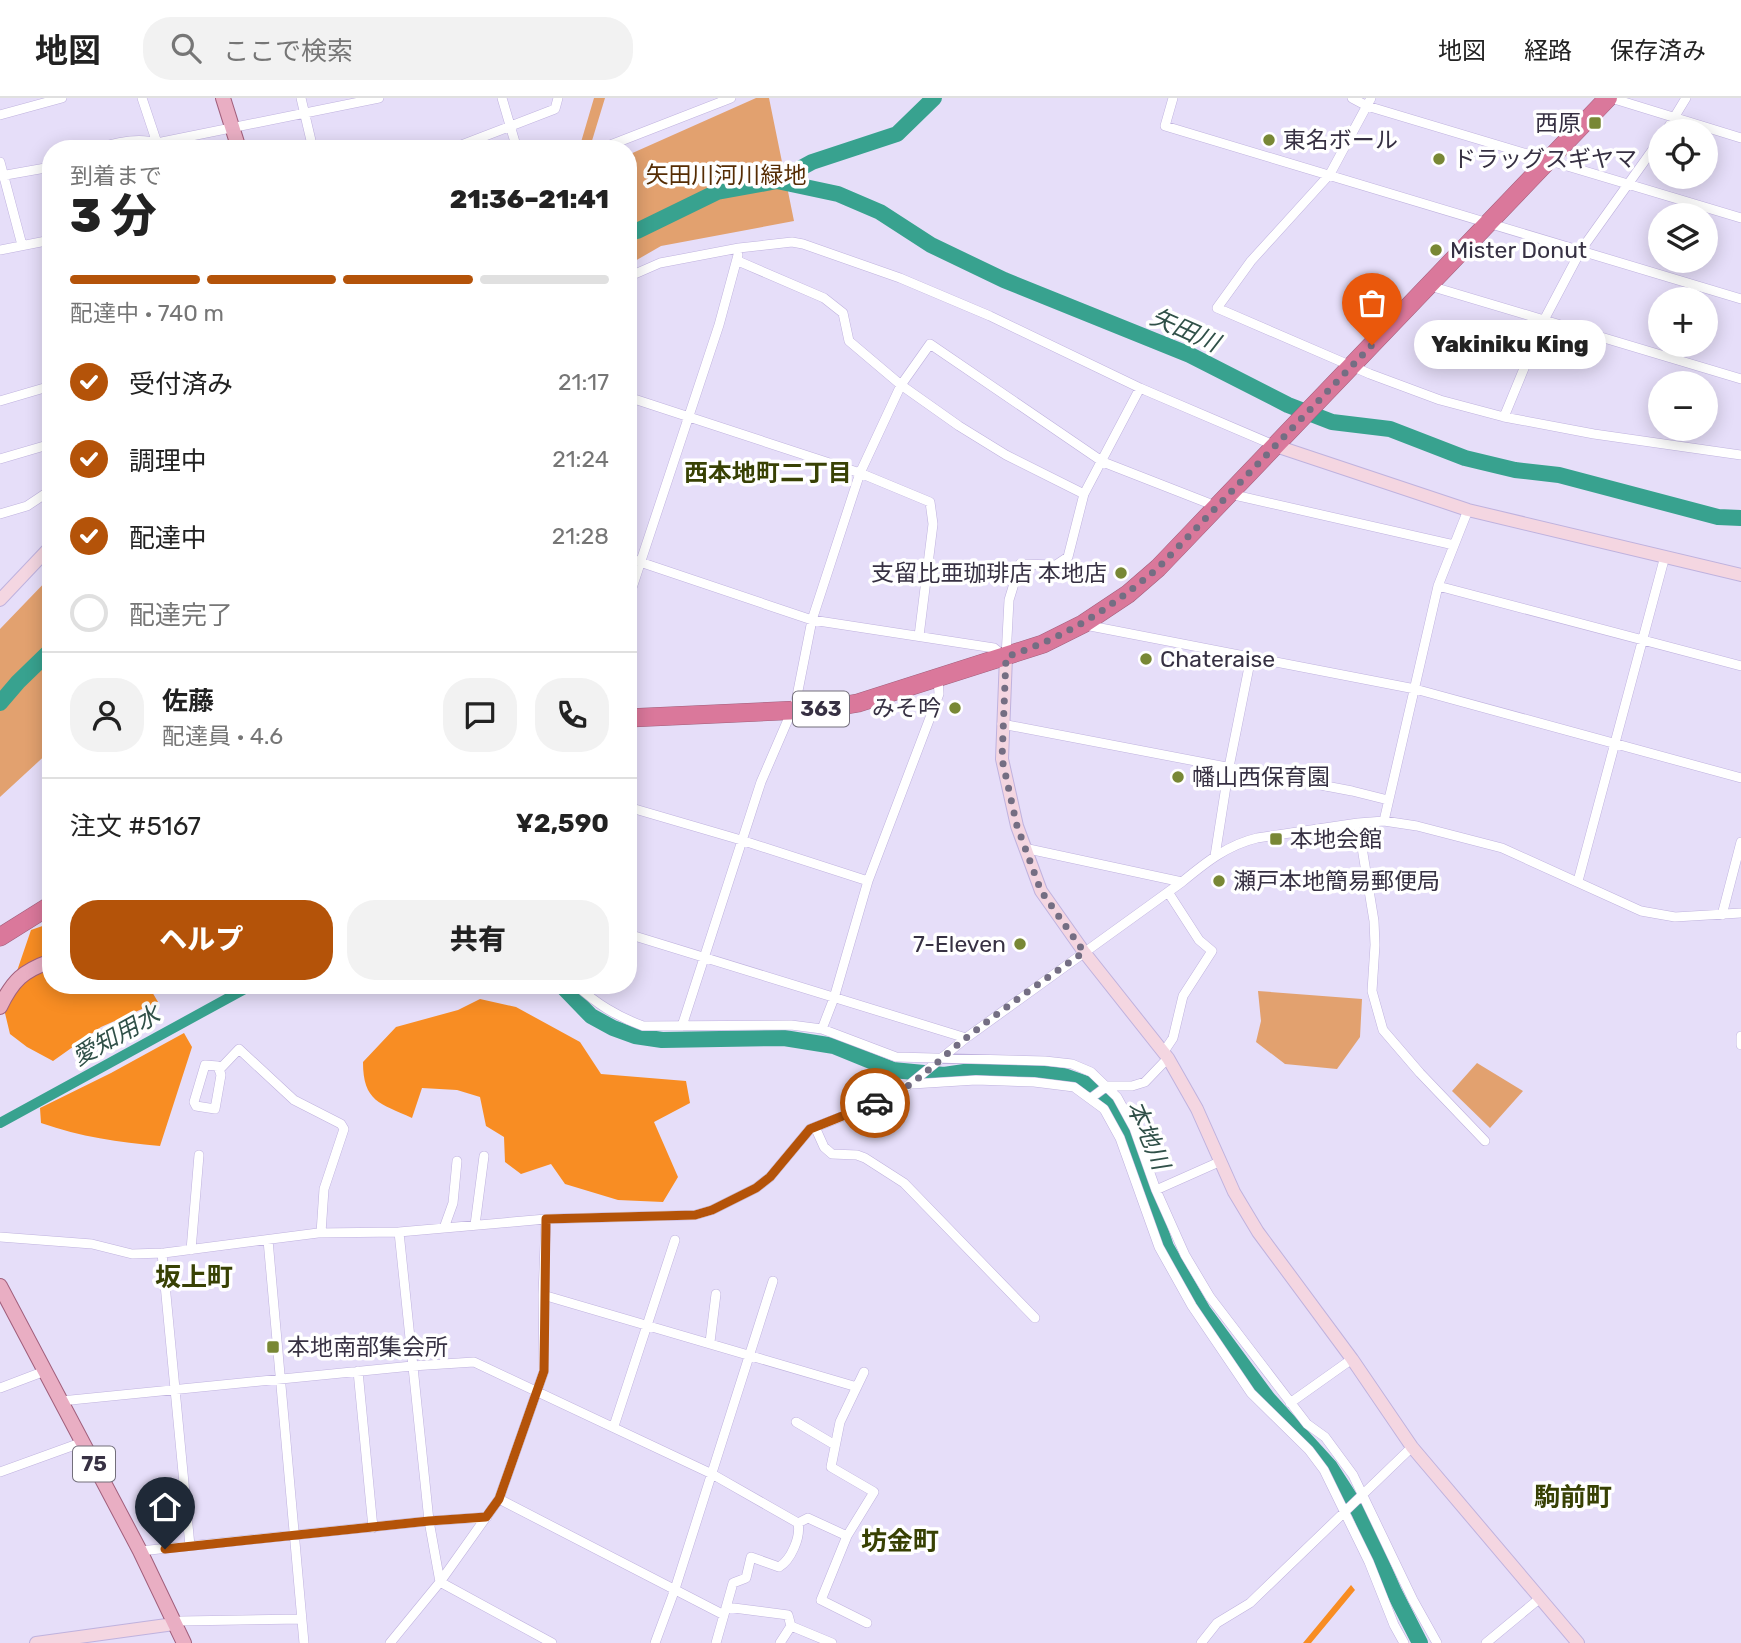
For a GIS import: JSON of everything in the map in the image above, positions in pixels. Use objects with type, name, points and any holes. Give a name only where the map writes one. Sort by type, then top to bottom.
[{"type":"highway","name":"363","points":[[637,718],[823,709],[858,703],[1006,657],[1043,644],[1083,624],[1128,594],[1158,568],[1609,98]]},
{"type":"highway","points":[[0,937],[42,911]]},
{"type":"main road","points":[[223,98],[236,140]]},
{"type":"main road","points":[[0,1007],[18,977],[42,964]]},
{"type":"main road","name":"75","points":[[0,1286],[140,1551],[184,1643]]},
{"type":"street","points":[[0,115],[62,98]]},
{"type":"street","points":[[142,98],[153,140]]},
{"type":"street","points":[[301,98],[311,140]]},
{"type":"street","points":[[184,140],[379,98]]},
{"type":"street","points":[[502,98],[515,140]]},
{"type":"street","points":[[474,140],[555,109],[558,98]]},
{"type":"street","points":[[623,140],[731,98]]},
{"type":"street","points":[[1174,98],[1165,126],[1741,299]]},
{"type":"street","points":[[1352,98],[1741,218]]},
{"type":"street","points":[[1609,98],[1741,138]]},
{"type":"street","points":[[1675,118],[1686,98]]},
{"type":"street","points":[[1369,102],[1330,174],[1251,261],[1217,308],[1351,367],[1440,400],[1504,417],[1594,434],[1741,455]]},
{"type":"street","points":[[1504,417],[1544,320],[1581,250],[1648,157]]},
{"type":"street","points":[[0,162],[22,246]]},
{"type":"street","points":[[2,176],[42,169]]},
{"type":"street","points":[[0,250],[42,242]]},
{"type":"street","points":[[637,272],[660,263],[739,248],[792,242],[815,248],[900,278],[990,316],[1140,388],[1278,444],[1468,510],[1741,575]]},
{"type":"street","points":[[637,572],[690,416],[738,261],[739,248]]},
{"type":"street","points":[[738,261],[824,298],[843,313],[849,341],[901,385],[958,426],[1084,494]]},
{"type":"street","points":[[1430,286],[1741,379]]},
{"type":"street","points":[[682,1026],[761,782],[793,710],[812,620],[860,473],[901,385],[930,344],[1103,462],[1208,503],[1216,509]]},
{"type":"street","points":[[1140,388],[1084,494],[1068,557],[1056,565],[1020,564],[1009,600],[1002,759],[1024,848],[1041,891],[1084,952],[1166,1056],[1197,1109],[1239,1202],[1258,1232],[1352,1359],[1412,1447],[1578,1643]]},
{"type":"street","points":[[0,401],[42,389]]},
{"type":"street","points":[[637,400],[860,473],[930,502],[933,524],[919,636]]},
{"type":"street","points":[[0,459],[42,447]]},
{"type":"street","points":[[1230,494],[1454,545]]},
{"type":"street","points":[[0,514],[27,506],[42,496]]},
{"type":"street","points":[[1384,821],[1438,586],[1468,510]]},
{"type":"street","points":[[0,600],[42,556]]},
{"type":"street","points":[[1578,881],[1665,556]]},
{"type":"street","points":[[637,561],[812,620],[994,648],[1006,657]]},
{"type":"street","points":[[1438,586],[1741,666]]},
{"type":"street","points":[[1083,624],[1415,689],[1741,778]]},
{"type":"street","points":[[1215,856],[1251,657]]},
{"type":"street","points":[[822,1029],[834,998],[868,881],[939,694],[938,677]]},
{"type":"street","points":[[1002,724],[1388,800]]},
{"type":"street","points":[[637,810],[868,881]]},
{"type":"street","points":[[0,1237],[92,1244],[132,1254],[162,1253],[321,1233],[399,1232],[546,1219],[695,1215],[712,1210],[741,1196],[770,1177],[810,1129],[890,1098],[966,1038],[1215,856],[1243,841],[1257,838],[1384,821],[1417,826],[1502,848],[1641,911],[1675,917],[1741,913]]},
{"type":"street","points":[[1359,823],[1374,921],[1372,991],[1383,1030],[1485,1141]]},
{"type":"street","points":[[1722,915],[1741,842]]},
{"type":"street","points":[[1024,848],[1182,882]]},
{"type":"street","points":[[1091,1098],[1107,1086],[1132,1086],[1145,1082],[1166,1056],[1183,996],[1212,951],[1199,940],[1168,892]]},
{"type":"street","points":[[637,937],[966,1038]]},
{"type":"street","points":[[586,994],[600,1006],[623,1019],[643,1026],[790,1025],[822,1029],[896,1057],[1072,1064],[1091,1072],[1117,1097],[1134,1128],[1156,1190],[1185,1255],[1210,1297],[1290,1403],[1307,1424],[1325,1437],[1353,1475],[1413,1600],[1437,1643]]},
{"type":"street","points":[[1741,1035],[1741,1045]]},
{"type":"street","points":[[219,1070],[239,1049],[294,1100],[341,1124],[344,1129],[321,1200],[321,1233]]},
{"type":"street","points":[[205,1065],[218,1066],[219,1070],[221,1075],[215,1109],[196,1106],[194,1102],[202,1068],[205,1065]]},
{"type":"street","points":[[910,1084],[976,1080],[1034,1082],[1074,1087],[1104,1109],[1119,1138],[1159,1247],[1192,1306],[1251,1393],[1324,1470],[1369,1562],[1404,1643]]},
{"type":"street","points":[[815,1127],[824,1147],[832,1154],[865,1158],[904,1183],[1035,1318]]},
{"type":"street","points":[[191,1250],[199,1155]]},
{"type":"street","points":[[475,1225],[484,1156]]},
{"type":"street","points":[[444,1228],[453,1203],[457,1161]]},
{"type":"street","points":[[1156,1190],[1219,1162]]},
{"type":"street","points":[[390,1643],[440,1581],[499,1499],[544,1371],[546,1219]]},
{"type":"street","points":[[399,1232],[429,1521],[440,1581]]},
{"type":"street","points":[[268,1240],[304,1643]]},
{"type":"street","points":[[614,1426],[675,1240]]},
{"type":"street","points":[[162,1253],[190,1546]]},
{"type":"street","points":[[655,1643],[675,1589],[773,1281]]},
{"type":"street","points":[[710,1342],[716,1294]]},
{"type":"street","points":[[543,1295],[857,1387]]},
{"type":"street","points":[[1290,1403],[1352,1359]]},
{"type":"street","points":[[61,1401],[474,1362],[712,1474],[798,1522]]},
{"type":"street","points":[[0,1388],[45,1371]]},
{"type":"street","points":[[358,1371],[373,1528]]},
{"type":"street","points":[[864,1372],[840,1422],[831,1467],[874,1492],[847,1536],[821,1600],[867,1623]]},
{"type":"street","points":[[796,1422],[835,1445]]},
{"type":"street","points":[[0,1472],[83,1442]]},
{"type":"street","points":[[1201,1643],[1217,1623],[1250,1603],[1412,1447]]},
{"type":"street","points":[[499,1499],[675,1589],[725,1611],[788,1615],[791,1626],[780,1643]]},
{"type":"street","points":[[140,1551],[486,1517]]},
{"type":"street","points":[[798,1522],[808,1518],[847,1536]]},
{"type":"street","points":[[716,1643],[733,1583],[747,1578],[751,1557],[779,1567],[787,1563],[799,1530],[798,1522]]},
{"type":"street","points":[[440,1581],[552,1643]]},
{"type":"street","points":[[1486,1643],[1539,1599]]},
{"type":"street","points":[[36,1643],[95,1639],[181,1621],[302,1619]]},
{"type":"street","points":[[791,1626],[832,1643]]},
{"type":"green space","points":[[594,98],[605,98],[592,140],[582,140]]},
{"type":"green space","name":"矢田川河川緑地","points":[[756,98],[769,98],[794,221],[661,246],[637,260],[637,151]]},
{"type":"green space","points":[[42,585],[42,758],[0,797],[0,629]]},
{"type":"green space","points":[[1258,991],[1362,999],[1360,1037],[1337,1069],[1285,1064],[1256,1042],[1261,1021]]},
{"type":"green space","points":[[1477,1063],[1523,1091],[1490,1128],[1452,1091]]},
{"type":"shaded area","points":[[42,926],[42,994],[153,994],[158,1002],[101,1027],[53,1061],[27,1047],[10,1034],[4,1009],[31,930]]},
{"type":"shaded area","points":[[480,999],[516,1007],[580,1042],[601,1074],[686,1081],[690,1103],[654,1122],[678,1177],[663,1202],[618,1200],[565,1184],[551,1164],[521,1174],[505,1162],[504,1137],[486,1126],[480,1097],[457,1090],[422,1088],[412,1118],[382,1104],[370,1093],[366,1086],[363,1062],[396,1027],[458,1010]]},
{"type":"shaded area","points":[[184,1033],[192,1047],[160,1146],[100,1138],[41,1123],[40,1108]]},
{"type":"shaded area","points":[[1351,1585],[1355,1590],[1311,1643],[1303,1643]]},
{"type":"waterway","points":[[777,181],[812,162],[897,134],[934,98]]},
{"type":"waterway","name":"矢田川","points":[[637,231],[717,192],[777,181],[838,194],[880,212],[931,245],[1004,280],[1190,355],[1288,405],[1332,422],[1390,429],[1465,458],[1515,470],[1559,475],[1718,517],[1741,518]]},
{"type":"waterway","name":"矢田川","points":[[0,703],[42,659]]},
{"type":"waterway","name":"愛知用水","points":[[0,1123],[236,994]]},
{"type":"waterway","name":"本地川","points":[[570,994],[591,1016],[635,1036],[662,1040],[784,1038],[834,1046],[893,1070],[944,1075],[978,1070],[1023,1071],[1064,1076],[1105,1095],[1130,1141],[1166,1247],[1203,1311],[1268,1399],[1330,1467],[1359,1512],[1420,1643]]},
{"type":"way so far","points":[[875,1103],[890,1098],[910,1084],[966,1038],[1084,952],[1041,891],[1031,869],[1008,792],[1002,759],[1006,657],[1043,644],[1083,624],[1128,594],[1158,568],[1372,345]]},
{"type":"place","name":"西原","points":[[1595,123]]},
{"type":"place","name":"東名ボール","points":[[1269,140]]},
{"type":"place","name":"ドラッグスギヤマ","points":[[1439,159]]},
{"type":"place","name":"Mister Donut","points":[[1436,250]]},
{"type":"place","name":"Yakiniku King","points":[[1372,345]]},
{"type":"place","name":"支留比亜珈琲店 本地店","points":[[1121,573]]},
{"type":"place","name":"Chateraise","points":[[1146,659]]},
{"type":"place","name":"みそ吟","points":[[955,708]]},
{"type":"place","name":"幡山西保育園","points":[[1178,777]]},
{"type":"place","name":"本地会館","points":[[1276,839]]},
{"type":"place","name":"瀬戸本地簡易郵便局","points":[[1219,881]]},
{"type":"place","name":"7-Eleven","points":[[1020,944]]},
{"type":"place","name":"本地南部集会所","points":[[273,1347]]},
{"type":"district","name":"西本地町二丁目","points":[[768,473]]},
{"type":"district","name":"坂上町","points":[[194,1277]]},
{"type":"district","name":"駒前町","points":[[1573,1497]]},
{"type":"district","name":"坊金町","points":[[900,1541]]},
{"type":"route","points":[[165,1549],[486,1517],[499,1499],[544,1371],[546,1219],[695,1215],[712,1210],[756,1188],[770,1177],[810,1129],[875,1103]]}]
